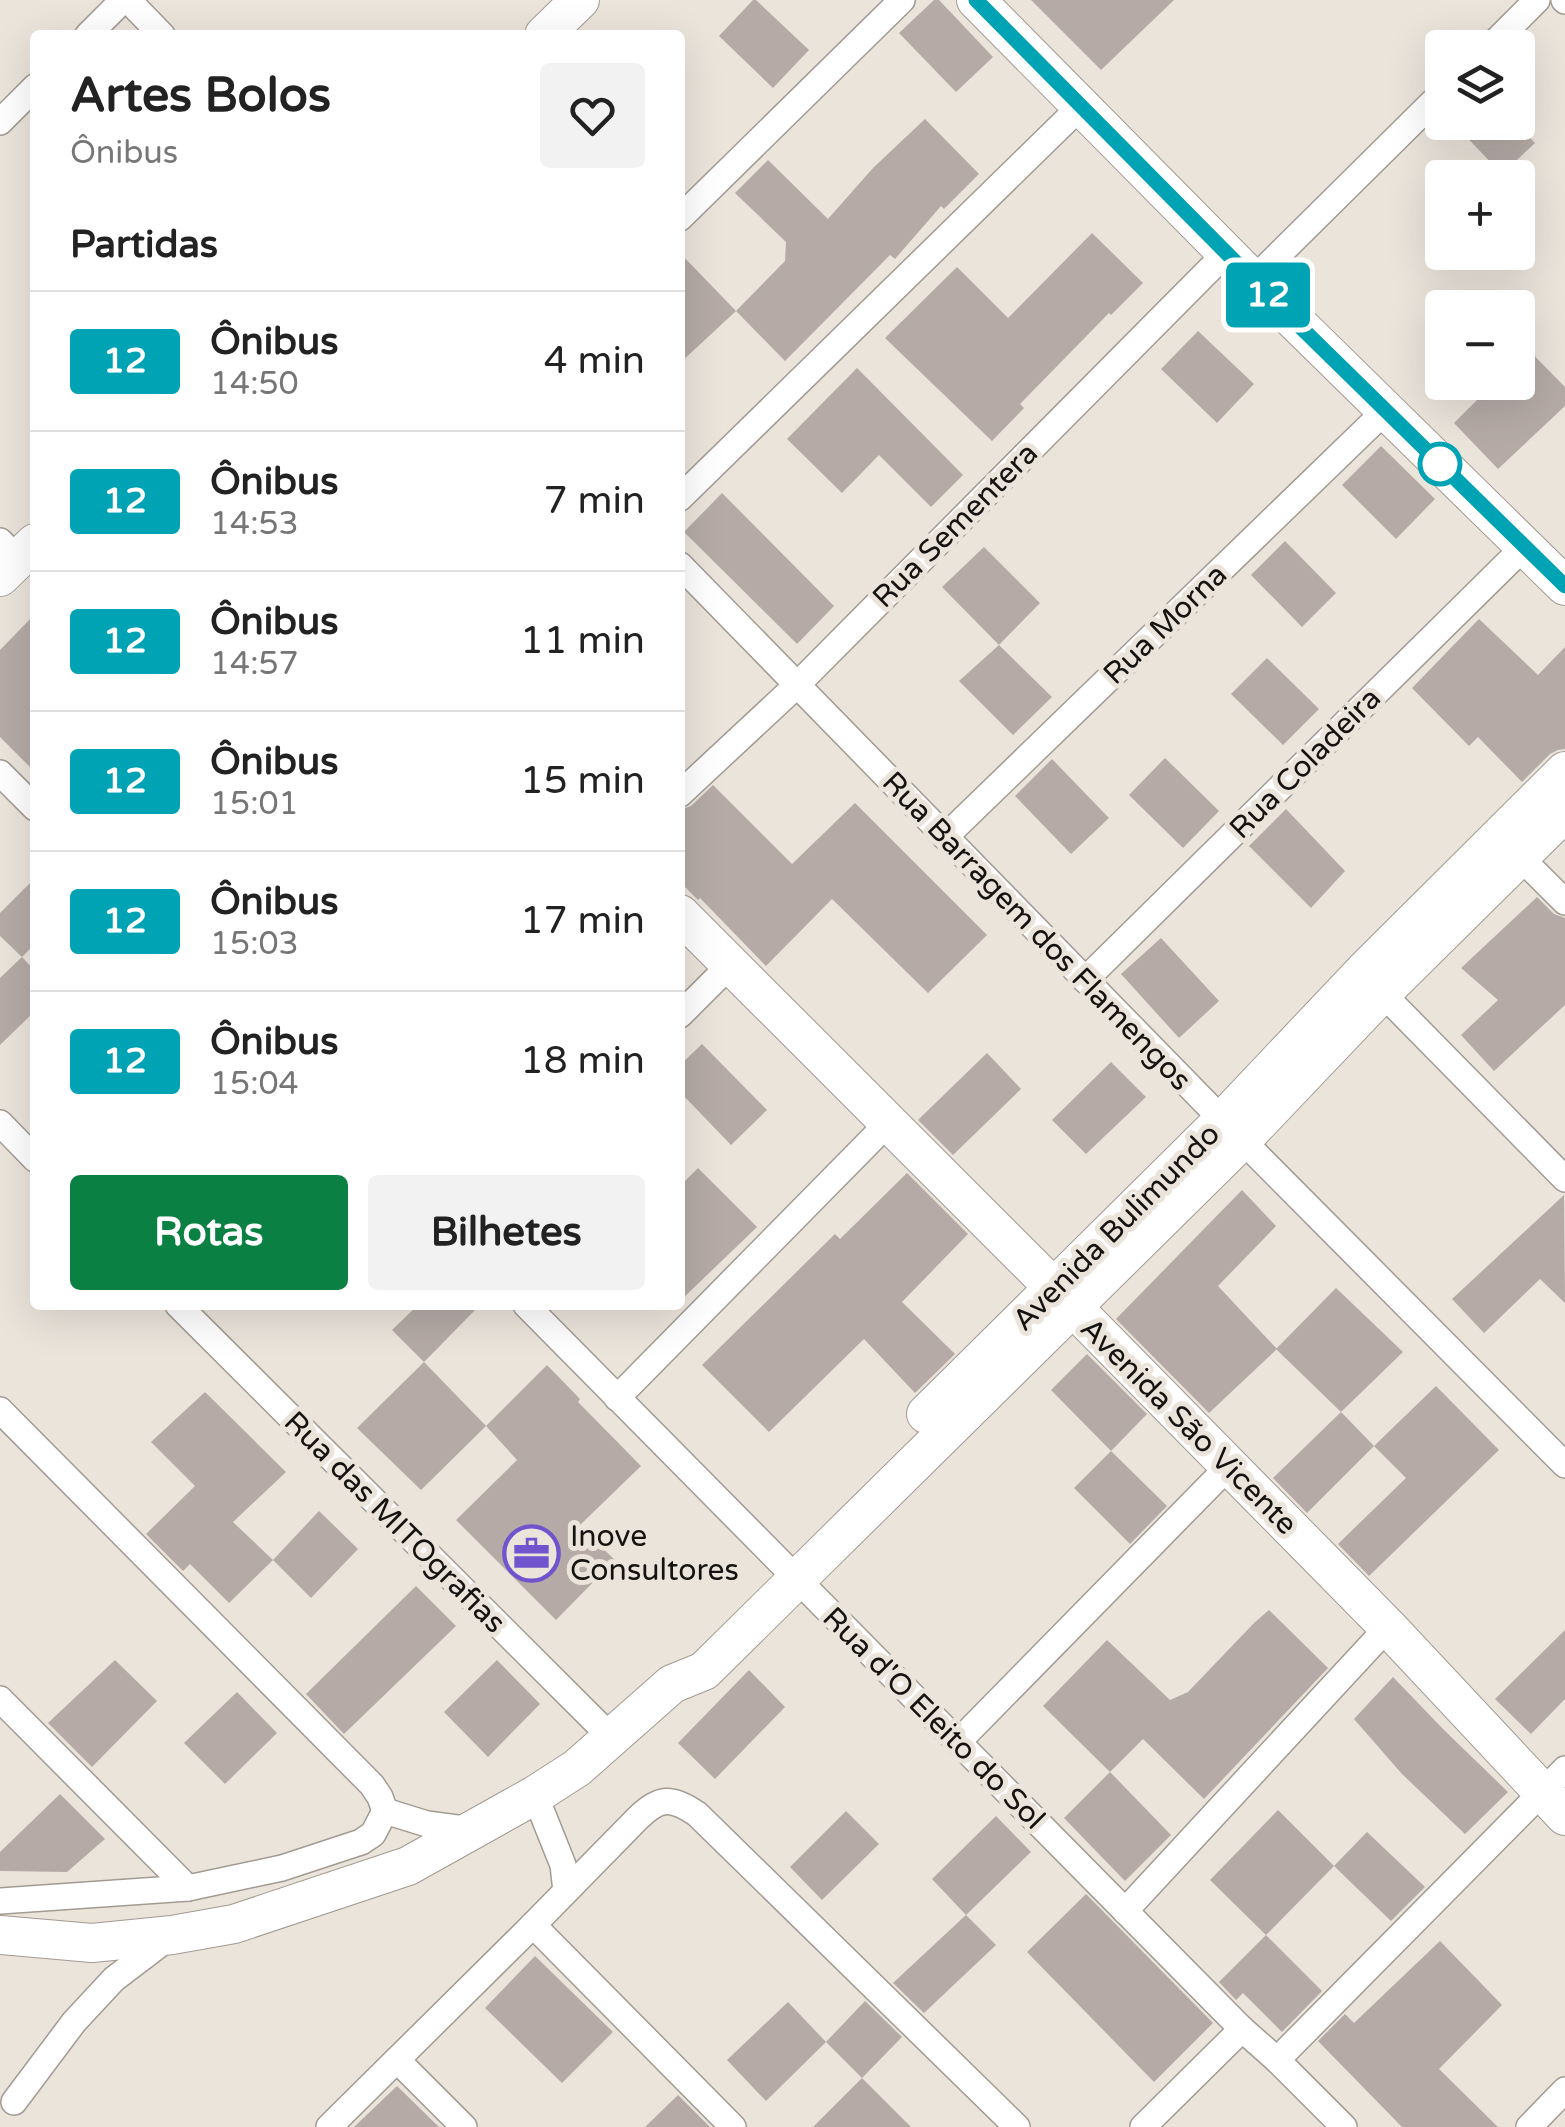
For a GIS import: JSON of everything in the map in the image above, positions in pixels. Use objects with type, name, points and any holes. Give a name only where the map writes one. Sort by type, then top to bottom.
[{"type":"street","points":[[93,30],[126,0],[157,30]]},
{"type":"street","points":[[549,30],[580,0]]},
{"type":"street","points":[[685,213],[902,0]]},
{"type":"street","points":[[976,0],[1253,280],[1565,586]]},
{"type":"street","points":[[1507,30],[1537,0]]},
{"type":"street","points":[[0,122],[30,92]]},
{"type":"street","points":[[685,493],[1081,106]]},
{"type":"street","points":[[1253,280],[1425,110]]},
{"type":"street","name":"Rua Sementera","points":[[685,789],[796,684],[1226,253]]},
{"type":"street","name":"Rua Morna","points":[[945,837],[1385,411]]},
{"type":"street","name":"Rua Coladeira","points":[[1086,980],[1525,546]]},
{"type":"street","name":"Rua Barragem dos Flamengos","points":[[685,570],[1565,1465]]},
{"type":"street","name":"Avenida Bulimundo","points":[[1233,1130],[1365,970],[1565,772]]},
{"type":"street","points":[[0,773],[30,803]]},
{"type":"street","name":"Avenida Bulimundo","points":[[0,1935],[92,1943],[234,1924],[408,1866],[577,1768],[672,1684],[685,1654],[787,1570],[1233,1130],[1382,993],[1565,812]]},
{"type":"street","points":[[1520,856],[1565,902]]},
{"type":"street","name":"Avenida São Vicente","points":[[685,919],[1557,1792]]},
{"type":"street","points":[[685,1010],[731,964]]},
{"type":"street","points":[[1382,993],[1565,1179]]},
{"type":"street","points":[[0,1123],[30,1154]]},
{"type":"street","points":[[618,1398],[888,1124]]},
{"type":"street","name":"Rua das MITOgrafias","points":[[183,1310],[612,1738]]},
{"type":"street","name":"Rua d'O Eleito do Sol","points":[[531,1310],[1242,2029],[1344,2127]]},
{"type":"street","points":[[0,1410],[372,1785],[386,1811],[427,1824],[472,1830]]},
{"type":"street","points":[[958,1742],[1228,1466]]},
{"type":"street","points":[[1125,1911],[1388,1627]]},
{"type":"street","points":[[0,1699],[188,1888]]},
{"type":"street","points":[[1278,2060],[1557,1792]]},
{"type":"street","points":[[535,1795],[563,1865],[566,1891]]},
{"type":"street","points":[[330,2127],[649,1806],[664,1800],[681,1804],[696,1814],[1017,2127]]},
{"type":"street","points":[[0,1901],[188,1888],[282,1868],[350,1846],[372,1834],[386,1811]]},
{"type":"street","points":[[533,1925],[732,2127]]},
{"type":"street","points":[[14,2102],[74,2022],[114,1979],[172,1935]]},
{"type":"street","points":[[1142,2127],[1242,2029]]},
{"type":"street","points":[[397,2060],[464,2127]]},
{"type":"street","points":[[1529,2127],[1565,2090]]},
{"type":"building","points":[[753,0],[809,50],[773,88],[719,36]]},
{"type":"building","points":[[934,0],[939,0],[993,57],[956,92],[899,33]]},
{"type":"building","points":[[1031,0],[1174,0],[1101,70]]},
{"type":"building","points":[[925,119],[979,174],[944,209],[941,206],[895,259],[890,255],[785,361],[736,311],[785,261],[786,242],[735,193],[768,160],[828,219],[873,168]]},
{"type":"building","points":[[1469,140],[1535,143],[1517,160],[1489,160]]},
{"type":"building","points":[[1092,233],[1143,283],[1020,404],[1024,408],[992,441],[885,338],[957,267],[1008,318]]},
{"type":"building","points":[[685,258],[736,311],[685,358]]},
{"type":"building","points":[[1198,331],[1254,384],[1217,423],[1161,369]]},
{"type":"building","points":[[1535,356],[1565,387],[1565,406],[1498,469],[1454,423],[1477,400],[1535,400]]},
{"type":"building","points":[[857,368],[963,475],[931,507],[879,455],[842,493],[787,439]]},
{"type":"building","points":[[1381,446],[1435,499],[1396,539],[1342,485]]},
{"type":"building","points":[[722,493],[834,606],[797,644],[685,531]]},
{"type":"building","points":[[1285,541],[1336,593],[1302,627],[1251,575]]},
{"type":"building","points":[[984,547],[1040,603],[999,645],[942,587]]},
{"type":"building","points":[[30,619],[30,767],[0,737],[0,650]]},
{"type":"building","points":[[1479,619],[1538,675],[1565,647],[1565,749],[1550,754],[1522,782],[1478,737],[1469,746],[1412,688]]},
{"type":"building","points":[[999,645],[1052,697],[1013,735],[959,681]]},
{"type":"building","points":[[1267,658],[1319,709],[1283,745],[1231,694]]},
{"type":"building","points":[[1165,758],[1219,811],[1183,848],[1129,795]]},
{"type":"building","points":[[1052,759],[1109,818],[1071,854],[1015,796]]},
{"type":"building","points":[[713,785],[792,864],[855,803],[987,935],[928,993],[832,899],[766,966],[685,887],[685,808]]},
{"type":"building","points":[[1286,809],[1345,871],[1311,908],[1249,846]]},
{"type":"building","points":[[30,883],[30,949],[22,957],[0,936],[0,913]]},
{"type":"building","points":[[1537,897],[1554,914],[1565,918],[1565,1005],[1494,1071],[1461,1035],[1498,1000],[1461,968]]},
{"type":"building","points":[[1161,938],[1219,1001],[1179,1038],[1121,974]]},
{"type":"building","points":[[22,957],[30,966],[30,1016],[0,1045],[0,978]]},
{"type":"building","points":[[702,1044],[767,1110],[731,1145],[685,1097],[685,1060]]},
{"type":"building","points":[[987,1053],[1021,1089],[953,1155],[918,1120]]},
{"type":"building","points":[[1111,1062],[1146,1097],[1086,1154],[1052,1120]]},
{"type":"building","points":[[698,1168],[757,1227],[685,1296],[685,1181]]},
{"type":"building","points":[[907,1173],[968,1234],[902,1302],[955,1354],[915,1393],[864,1339],[769,1432],[702,1365],[835,1234],[840,1239]]},
{"type":"building","points":[[1242,1190],[1276,1226],[1218,1286],[1277,1349],[1209,1413],[1116,1319]]},
{"type":"building","points":[[1564,1195],[1565,1303],[1540,1279],[1484,1333],[1452,1299]]},
{"type":"building","points":[[1336,1288],[1403,1352],[1341,1412],[1276,1349]]},
{"type":"building","points":[[413,1310],[475,1310],[424,1362],[392,1330]]},
{"type":"building","points":[[1087,1354],[1147,1414],[1111,1451],[1051,1390]]},
{"type":"building","points":[[424,1362],[486,1426],[421,1490],[357,1428]]},
{"type":"building","points":[[547,1365],[641,1466],[579,1526],[615,1560],[556,1620],[456,1520],[517,1460],[486,1426]]},
{"type":"building","points":[[1436,1386],[1499,1450],[1369,1576],[1338,1544],[1406,1478],[1374,1446]]},
{"type":"building","points":[[205,1392],[286,1472],[233,1522],[273,1560],[229,1603],[190,1564],[183,1571],[146,1534],[195,1486],[151,1442]]},
{"type":"building","points":[[1341,1412],[1374,1446],[1307,1513],[1273,1478]]},
{"type":"building","points":[[1111,1451],[1167,1506],[1130,1544],[1074,1488]]},
{"type":"building","points":[[319,1511],[358,1549],[311,1598],[273,1560]]},
{"type":"building","points":[[416,1586],[456,1626],[344,1734],[306,1694]]},
{"type":"building","points":[[1269,1610],[1328,1668],[1204,1799],[1143,1739],[1110,1772],[1043,1706],[1107,1640],[1170,1700],[1188,1692]]},
{"type":"building","points":[[1565,1630],[1565,1699],[1531,1734],[1495,1699]]},
{"type":"building","points":[[115,1660],[157,1701],[92,1767],[48,1723]]},
{"type":"building","points":[[497,1660],[540,1704],[488,1757],[444,1712]]},
{"type":"building","points":[[749,1670],[785,1707],[715,1779],[678,1743]]},
{"type":"building","points":[[1393,1677],[1508,1792],[1465,1834],[1402,1774],[1354,1719]]},
{"type":"building","points":[[237,1692],[277,1733],[225,1784],[184,1743]]},
{"type":"building","points":[[1110,1772],[1171,1835],[1125,1881],[1064,1818]]},
{"type":"building","points":[[60,1794],[105,1839],[67,1872],[0,1871],[0,1852]]},
{"type":"building","points":[[1278,1810],[1334,1866],[1266,1935],[1210,1880]]},
{"type":"building","points":[[846,1811],[879,1844],[822,1900],[790,1867]]},
{"type":"building","points":[[996,1816],[1031,1852],[966,1915],[932,1879]]},
{"type":"building","points":[[1367,1832],[1425,1887],[1391,1921],[1334,1866]]},
{"type":"building","points":[[1086,1894],[1213,2023],[1154,2082],[1027,1952]]},
{"type":"building","points":[[966,1915],[996,1945],[924,2013],[893,1983]]},
{"type":"building","points":[[1266,1935],[1322,1991],[1282,2032],[1243,1993],[1236,2000],[1219,1982]]},
{"type":"building","points":[[1440,1941],[1502,2005],[1439,2069],[1498,2127],[1402,2127],[1318,2041],[1345,2014],[1354,2023]]},
{"type":"building","points":[[535,1956],[613,2032],[562,2083],[485,2008]]},
{"type":"building","points":[[865,2001],[902,2037],[862,2078],[826,2042]]},
{"type":"building","points":[[788,2002],[826,2042],[766,2101],[727,2060]]},
{"type":"building","points":[[862,2078],[911,2127],[813,2127]]},
{"type":"building","points":[[397,2086],[439,2127],[354,2127]]},
{"type":"building","points":[[678,2095],[710,2127],[645,2127]]},
{"type":"bus line","name":"12","points":[[976,0],[1279,306],[1565,586]]},
{"type":"place","name":"Inove Consultores","points":[[531,1553]]}]
